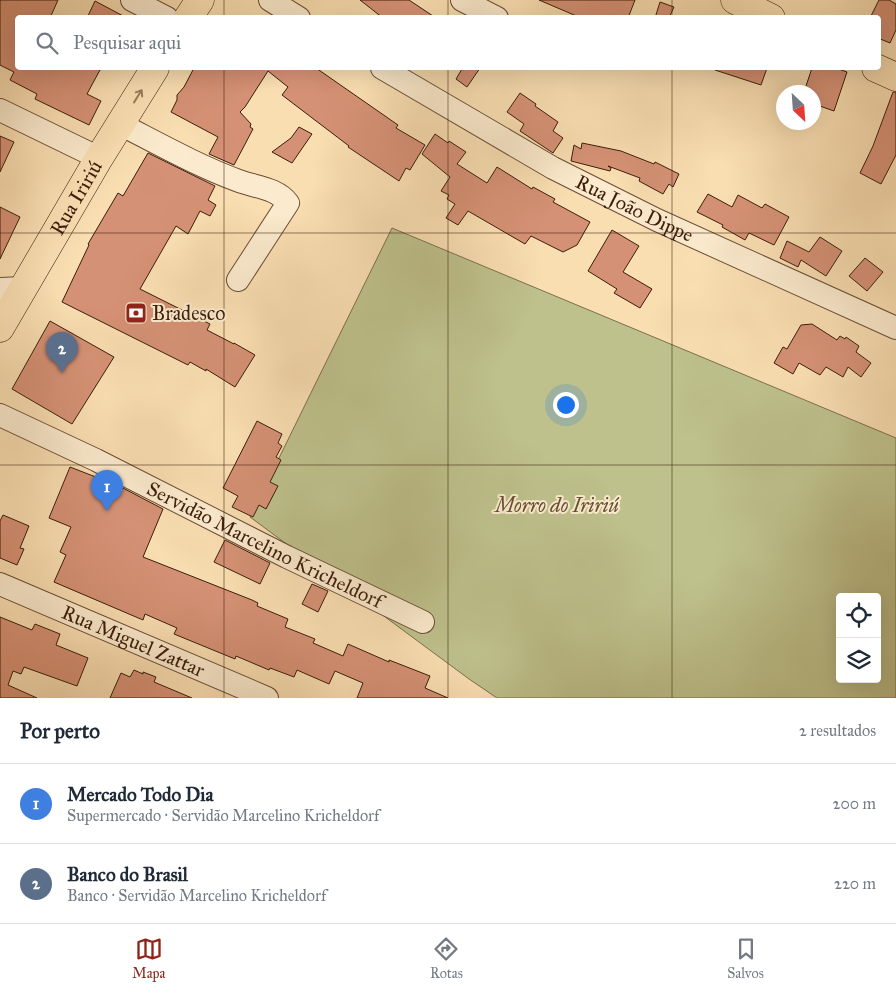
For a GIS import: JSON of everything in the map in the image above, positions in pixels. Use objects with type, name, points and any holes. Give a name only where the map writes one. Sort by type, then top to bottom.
[{"type":"main road","points":[[190,15],[200,0]]},
{"type":"main road","points":[[735,0],[766,15]]},
{"type":"main road","name":"Rua Iririú","points":[[0,328],[12,289],[155,70]]},
{"type":"main road","points":[[880,70],[896,77]]},
{"type":"street","points":[[132,0],[161,15]]},
{"type":"street","points":[[270,0],[294,15]]},
{"type":"street","points":[[462,0],[491,15]]},
{"type":"street","name":"Rua João Dippe","points":[[385,70],[553,168],[657,220],[896,328]]},
{"type":"street","points":[[0,110],[99,158]]},
{"type":"street","points":[[120,124],[199,166],[284,197],[288,203],[238,280]]},
{"type":"street","name":"Servidão Marcelino Kricheldorf","points":[[0,415],[96,460],[287,557],[423,622]]},
{"type":"street","name":"Rua Miguel Zattar","points":[[0,584],[267,698]]},
{"type":"green space","name":"Morro do Iririú","points":[[392,228],[896,438],[896,698],[497,698],[250,517]]},
{"type":"building","points":[[0,0],[58,0],[51,15],[15,15],[15,70],[100,70],[87,94],[101,101],[89,125],[35,99],[37,94],[10,80],[14,72],[0,65]]},
{"type":"building","points":[[360,0],[409,0],[432,15],[379,15]]},
{"type":"building","points":[[539,0],[635,0],[629,15],[574,15]]},
{"type":"building","points":[[879,0],[889,0],[896,4],[896,30],[890,43],[881,39],[881,15],[872,15]]},
{"type":"building","points":[[95,1],[121,15],[88,15]]},
{"type":"building","points":[[660,2],[674,7],[670,15],[656,15]]},
{"type":"building","points":[[193,70],[319,70],[398,125],[396,128],[425,145],[410,170],[406,168],[399,181],[348,147],[282,95],[288,87],[268,71],[240,112],[253,129],[234,165],[209,154],[218,137],[171,112],[177,100],[177,95],[184,87]]},
{"type":"building","points":[[461,70],[479,70],[467,87],[456,79]]},
{"type":"building","points":[[715,70],[766,70],[761,85]]},
{"type":"building","points":[[811,70],[842,70],[847,72],[834,111],[821,106],[821,85],[806,85]]},
{"type":"building","points":[[893,92],[896,92],[896,155],[881,184],[860,173],[873,146]]},
{"type":"building","points":[[520,93],[558,122],[553,131],[563,138],[553,153],[520,131],[524,124],[507,112]]},
{"type":"building","points":[[299,127],[312,134],[292,163],[272,152],[291,138]]},
{"type":"building","points":[[435,134],[466,152],[457,164],[487,183],[497,167],[532,189],[533,187],[555,199],[553,202],[590,222],[577,245],[563,252],[531,236],[525,244],[468,211],[458,225],[446,218],[455,204],[447,199],[449,195],[441,191],[450,177],[422,154]]},
{"type":"building","points":[[0,136],[14,142],[0,172]]},
{"type":"building","points":[[582,143],[621,151],[654,164],[655,162],[679,174],[673,187],[669,184],[663,194],[639,181],[640,178],[608,166],[611,168],[610,171],[571,161],[574,145],[581,149]]},
{"type":"building","points":[[148,153],[215,186],[208,200],[216,205],[210,216],[200,211],[188,234],[176,226],[140,289],[210,324],[207,330],[255,355],[235,387],[206,369],[206,371],[190,362],[188,365],[62,302],[88,244],[118,193],[123,196]]},
{"type":"building","points":[[708,194],[732,207],[738,195],[762,208],[765,204],[789,217],[774,245],[749,233],[745,240],[722,227],[723,225],[697,212]]},
{"type":"building","points":[[0,207],[20,217],[0,259]]},
{"type":"building","points":[[612,230],[639,246],[623,272],[652,289],[640,308],[614,293],[617,289],[588,271]]},
{"type":"building","points":[[820,237],[842,251],[826,276],[801,260],[798,267],[780,258],[787,241],[809,252]]},
{"type":"building","points":[[865,258],[883,272],[867,291],[849,276]]},
{"type":"building","points":[[50,321],[114,357],[72,424],[12,389]]},
{"type":"building","points":[[812,324],[837,340],[840,336],[845,339],[846,337],[859,346],[856,352],[871,363],[861,377],[848,367],[843,377],[826,367],[820,375],[799,363],[793,374],[774,363],[783,347],[787,349],[801,325]]},
{"type":"building","points":[[257,421],[282,434],[278,443],[282,446],[276,457],[281,460],[270,482],[278,486],[266,509],[259,505],[253,517],[232,507],[238,496],[223,488]]},
{"type":"building","points":[[70,467],[119,486],[163,509],[143,557],[252,600],[258,603],[257,606],[288,619],[285,627],[315,639],[313,643],[343,656],[348,644],[389,662],[389,660],[430,676],[425,688],[448,698],[357,698],[363,683],[335,671],[329,684],[297,670],[294,677],[270,668],[269,670],[236,656],[235,659],[174,634],[177,628],[145,614],[143,620],[54,582],[66,555],[60,552],[71,527],[49,518]]},
{"type":"building","points":[[3,515],[29,526],[20,548],[24,549],[17,565],[0,558],[0,521]]},
{"type":"building","points":[[225,540],[270,563],[260,584],[214,562]]},
{"type":"building","points":[[312,584],[328,591],[318,612],[302,604]]},
{"type":"building","points":[[0,617],[32,630],[35,624],[60,634],[56,645],[88,658],[77,686],[24,667],[21,674],[13,671],[8,685],[37,698],[0,698]]},
{"type":"building","points":[[134,670],[156,677],[154,682],[192,698],[110,698],[121,673],[130,677]]},
{"type":"place","name":"Bradesco","points":[[136,313]]},
{"type":"place","name":"Banco do Brasil","points":[[62,373]]},
{"type":"place","name":"Mercado Todo Dia","points":[[107,511]]}]
